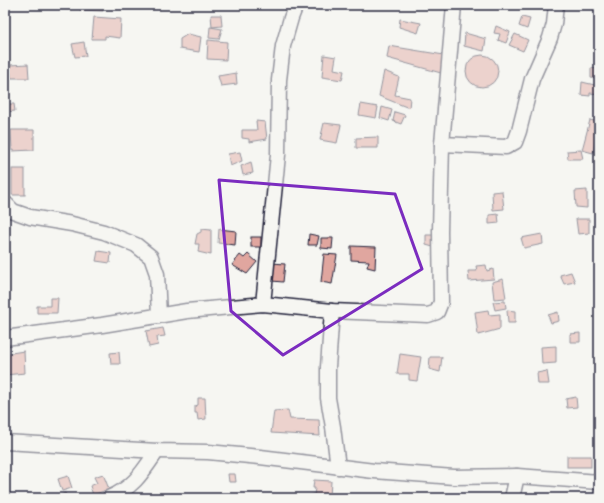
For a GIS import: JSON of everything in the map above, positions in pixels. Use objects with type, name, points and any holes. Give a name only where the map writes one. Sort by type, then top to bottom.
[{"type":"street","points":[[262,304],[278,155],[279,80],[283,46],[296,5]]},
{"type":"street","points":[[5,338],[102,325],[187,311],[262,304],[332,311],[428,315],[436,312],[441,302],[440,231],[442,144],[454,5]]},
{"type":"street","points":[[442,144],[506,147],[515,142],[532,79],[550,38],[554,24],[556,5]]},
{"type":"street","points":[[5,203],[13,211],[30,217],[72,224],[104,232],[136,245],[151,258],[157,274],[159,316]]},
{"type":"street","points":[[332,311],[328,367],[328,398],[334,427],[338,466]]},
{"type":"street","points":[[5,442],[260,456],[374,471],[454,476],[517,476],[599,482]]},
{"type":"street","points":[[109,498],[122,492],[136,481],[157,451]]},
{"type":"street","points":[[512,498],[517,476]]},
{"type":"highlighted area","points":[[219,180],[395,194],[422,269],[283,355],[231,311]]},
{"type":"building","points":[[81,5],[103,5],[103,11],[80,10]]},
{"type":"building","points":[[233,5],[249,5],[248,8]]},
{"type":"building","points":[[211,15],[221,15],[222,26],[212,27]]},
{"type":"building","points":[[94,17],[121,19],[120,38],[105,36],[105,39],[92,39]]},
{"type":"building","points":[[522,17],[530,19],[527,29],[519,26]]},
{"type":"building","points":[[400,19],[421,23],[418,33],[399,27]]},
{"type":"building","points":[[496,26],[510,32],[506,43],[498,40],[500,34],[494,33]]},
{"type":"building","points":[[210,27],[222,29],[219,39],[209,38]]},
{"type":"building","points":[[465,33],[486,39],[484,51],[464,46]]},
{"type":"building","points":[[188,34],[201,37],[199,52],[180,49],[180,39]]},
{"type":"building","points":[[515,34],[528,40],[523,51],[509,45]]},
{"type":"building","points":[[208,40],[227,42],[226,60],[207,59]]},
{"type":"building","points":[[84,42],[86,56],[75,57],[72,44]]},
{"type":"building","points":[[389,46],[444,55],[441,73],[387,58]]},
{"type":"building","points":[[324,55],[336,57],[334,69],[344,71],[342,80],[322,77]]},
{"type":"building","points":[[482,55],[488,56],[495,62],[498,71],[497,77],[491,84],[482,87],[476,86],[469,80],[466,71],[467,65],[473,58]]},
{"type":"building","points":[[28,64],[29,78],[11,78],[10,65]]},
{"type":"building","points":[[591,68],[599,69],[599,79],[591,78]]},
{"type":"building","points":[[384,71],[399,77],[395,95],[410,98],[409,108],[379,96]]},
{"type":"building","points":[[236,73],[237,84],[221,86],[218,76]]},
{"type":"building","points":[[582,82],[599,86],[599,94],[590,93],[590,96],[581,95]]},
{"type":"building","points":[[5,104],[14,104],[15,111],[5,112]]},
{"type":"building","points":[[361,104],[378,107],[376,118],[359,115]]},
{"type":"building","points":[[382,107],[392,110],[389,121],[380,118]]},
{"type":"building","points":[[395,112],[405,115],[401,124],[393,121]]},
{"type":"building","points":[[590,120],[599,122],[593,153],[582,150]]},
{"type":"building","points":[[256,121],[265,122],[267,139],[249,142],[249,139],[242,138],[242,130],[257,130]]},
{"type":"building","points":[[324,123],[341,125],[337,143],[320,140]]},
{"type":"building","points":[[11,130],[34,130],[34,150],[12,151]]},
{"type":"building","points":[[378,137],[378,148],[356,148],[356,138]]},
{"type":"building","points":[[581,150],[583,159],[568,159],[567,151]]},
{"type":"building","points":[[240,152],[242,161],[230,166],[228,154]]},
{"type":"building","points":[[251,162],[253,173],[243,175],[241,166]]},
{"type":"building","points":[[12,169],[25,169],[25,195],[12,195]]},
{"type":"building","points":[[587,190],[587,208],[576,207],[575,191]]},
{"type":"building","points":[[502,191],[504,209],[493,210],[492,192]]},
{"type":"building","points":[[498,214],[499,223],[489,224],[489,215]]},
{"type":"building","points":[[576,219],[589,219],[589,233],[578,234]]},
{"type":"building","points":[[201,229],[211,230],[211,255],[198,252],[199,244],[195,244],[197,234],[201,232]]},
{"type":"building","points":[[219,229],[236,231],[235,245],[218,243]]},
{"type":"building","points":[[309,234],[319,236],[317,245],[308,245]]},
{"type":"building","points":[[542,234],[543,244],[524,248],[521,238]]},
{"type":"building","points":[[426,235],[433,235],[433,247],[426,245]]},
{"type":"building","points":[[251,237],[261,237],[261,247],[251,247]]},
{"type":"building","points":[[321,238],[333,238],[332,249],[321,248]]},
{"type":"building","points":[[351,246],[376,247],[375,269],[367,267],[369,261],[351,260]]},
{"type":"building","points":[[98,251],[111,253],[110,263],[96,261]]},
{"type":"building","points":[[248,254],[257,262],[247,274],[232,265],[240,255],[244,258]]},
{"type":"building","points":[[324,254],[337,255],[332,284],[321,282]]},
{"type":"building","points":[[272,263],[285,264],[283,282],[272,281]]},
{"type":"building","points":[[486,265],[487,271],[493,269],[494,279],[469,281],[468,271],[477,271],[476,266]]},
{"type":"building","points":[[571,272],[575,282],[564,284],[560,275]]},
{"type":"building","points":[[503,279],[506,298],[494,299],[492,282]]},
{"type":"building","points":[[599,279],[599,288],[596,288],[595,280]]},
{"type":"building","points":[[50,298],[58,298],[57,313],[37,313],[37,306],[50,306]]},
{"type":"building","points":[[505,301],[506,308],[495,310],[493,302]]},
{"type":"building","points":[[488,310],[489,315],[500,314],[500,329],[478,335],[475,312]]},
{"type":"building","points":[[507,310],[515,311],[515,323],[508,323]]},
{"type":"building","points":[[558,312],[559,321],[551,323],[548,315]]},
{"type":"building","points":[[163,328],[165,336],[157,337],[158,345],[149,347],[146,331]]},
{"type":"building","points":[[580,333],[580,342],[570,342],[570,334]]},
{"type":"building","points":[[556,346],[556,363],[542,364],[541,347]]},
{"type":"building","points":[[24,351],[25,373],[5,375],[5,354]]},
{"type":"building","points":[[119,352],[120,364],[111,364],[110,353]]},
{"type":"building","points":[[400,354],[421,357],[417,381],[409,380],[409,374],[397,374]]},
{"type":"building","points":[[430,357],[442,357],[440,372],[429,369]]},
{"type":"building","points":[[547,371],[549,384],[538,384],[537,373]]},
{"type":"building","points":[[576,397],[577,407],[567,408],[566,399]]},
{"type":"building","points":[[198,398],[205,398],[206,419],[198,420],[197,413],[195,413],[195,406],[198,405]]},
{"type":"building","points":[[288,410],[290,419],[319,420],[320,436],[271,433],[274,411]]},
{"type":"building","points":[[567,456],[591,456],[591,467],[567,467]]},
{"type":"building","points":[[103,474],[109,489],[93,495],[90,486],[97,483],[94,477]]},
{"type":"building","points":[[228,474],[235,474],[236,482],[229,482]]},
{"type":"building","points":[[68,476],[72,488],[62,491],[58,479]]},
{"type":"building","points":[[314,480],[331,481],[330,498],[311,498],[312,494],[314,495]]},
{"type":"building","points":[[65,493],[68,498],[57,498],[57,497]]},
{"type":"building","points":[[200,495],[200,498],[188,498]]}]
